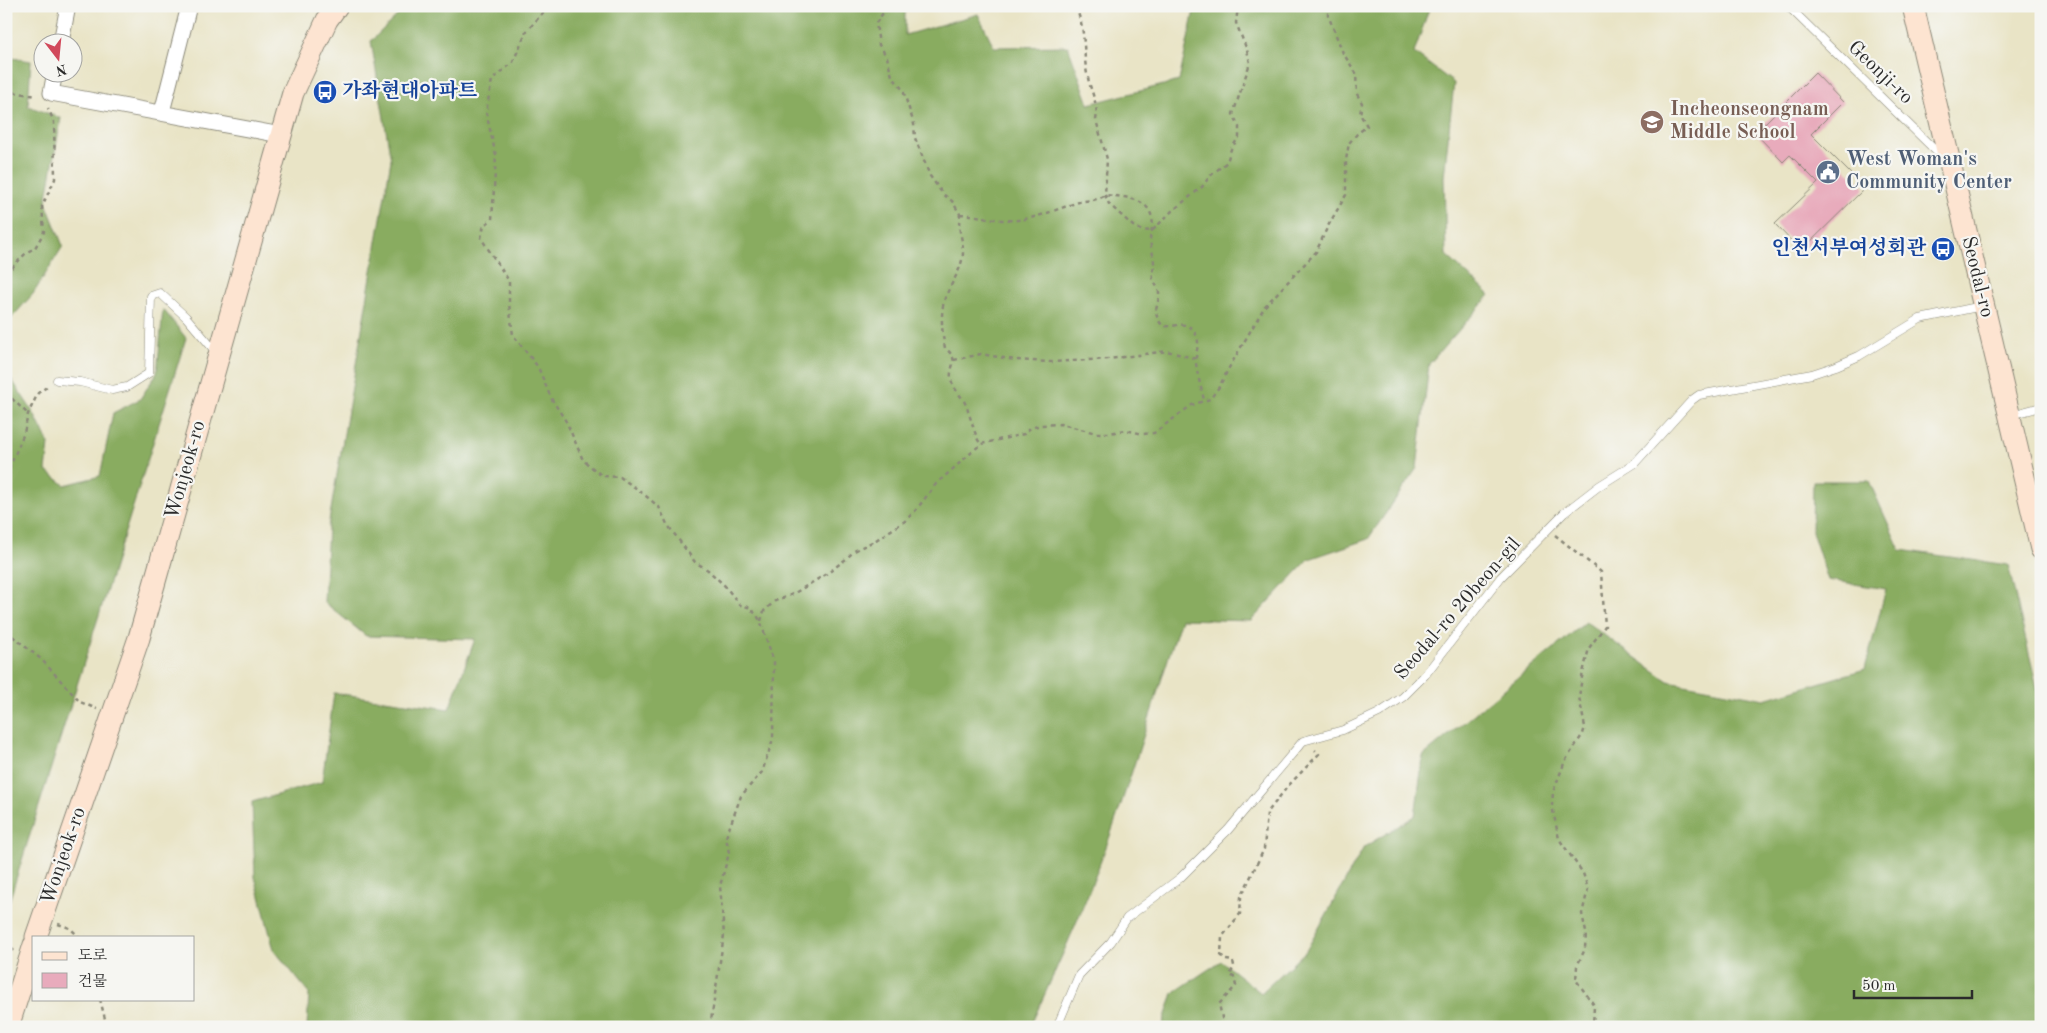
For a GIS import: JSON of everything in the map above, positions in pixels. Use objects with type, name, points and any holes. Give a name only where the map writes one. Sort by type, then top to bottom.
[{"type":"street","points":[[63,32],[68,6]]},
{"type":"street","points":[[162,112],[189,6]]},
{"type":"street","name":"Wonjeok-ro","points":[[36,936],[139,638],[293,93],[327,20],[337,6]]},
{"type":"street","name":"Seodal-ro","points":[[1913,6],[2041,549]]},
{"type":"street","points":[[52,82],[48,95],[162,112],[281,135]]},
{"type":"street","points":[[8,1027],[32,951]]},
{"type":"lane","name":"Geonji-ro","points":[[1788,6],[1949,163]]},
{"type":"lane","points":[[57,380],[80,382],[112,390],[127,387],[149,372],[151,296],[160,294],[186,317],[219,355]]},
{"type":"lane","name":"Seodal-ro 20beon-gil","points":[[1303,741],[1343,730],[1379,713],[1403,697],[1425,675],[1501,577],[1564,513],[1599,486],[1634,464],[1698,395],[1812,374],[1859,356],[1920,319],[1984,306]]},
{"type":"lane","points":[[2009,415],[2041,407]]},
{"type":"lane","points":[[1057,1027],[1079,975],[1111,942],[1127,918],[1180,878],[1228,830],[1303,741]]},
{"type":"path","points":[[549,6],[526,32],[513,62],[492,80],[486,112],[496,156],[495,188],[492,220],[484,225],[481,238],[509,280],[513,335],[538,367],[551,398],[567,423],[583,460],[602,476],[620,478],[640,491],[659,507],[667,524],[695,562],[708,570],[725,586],[740,605],[757,615],[774,662],[773,739],[762,772],[742,796],[726,837],[729,853],[720,886],[724,935],[710,1027]]},
{"type":"path","points":[[886,6],[876,23],[879,45],[887,57],[892,76],[903,90],[914,124],[915,138],[930,176],[943,194],[952,201],[960,214],[958,226],[963,252],[955,280],[945,299],[942,331],[945,348],[951,352],[954,360],[951,379],[964,401],[981,444]]},
{"type":"path","points":[[1058,6],[1076,9],[1080,18],[1088,81],[1094,96],[1096,120],[1107,159],[1105,196],[1109,204],[1133,226],[1141,230],[1152,231]]},
{"type":"path","points":[[1152,231],[1227,162],[1231,149],[1239,137],[1239,126],[1232,114],[1250,63],[1248,50],[1236,23],[1238,6]]},
{"type":"path","points":[[761,623],[764,611],[775,601],[793,594],[828,574],[854,550],[876,540],[906,521],[936,484],[981,444],[1024,434],[1029,429],[1040,425],[1061,424],[1096,433],[1126,430],[1143,434],[1154,433],[1192,405],[1210,399],[1219,387],[1265,306],[1316,252],[1346,195],[1346,160],[1349,143],[1367,126],[1360,114],[1362,103],[1357,94],[1356,73],[1343,53],[1328,15],[1328,6]]},
{"type":"path","points":[[6,92],[48,95],[54,122],[55,179],[42,206],[44,232],[35,248],[27,252],[6,274]]},
{"type":"path","points":[[960,214],[1020,220],[1105,196],[1130,198],[1144,204],[1149,209],[1152,220],[1150,240],[1154,262],[1153,278],[1159,292],[1156,309],[1157,318],[1162,325],[1169,328],[1178,324],[1185,324],[1193,329],[1200,344],[1196,359],[1204,400]]},
{"type":"path","points":[[954,360],[981,354],[1015,360],[1050,362],[1109,359],[1167,351],[1196,359]]},
{"type":"path","points":[[6,476],[24,433],[28,414],[38,393],[57,380]]},
{"type":"path","points":[[6,393],[28,414]]},
{"type":"path","points":[[1549,529],[1601,572],[1605,626],[1589,648],[1582,677],[1579,697],[1585,727],[1583,734],[1565,761],[1553,792],[1552,806],[1559,840],[1583,873],[1588,889],[1582,914],[1586,932],[1584,949],[1578,966],[1576,980],[1594,1005],[1592,1027]]},
{"type":"path","points":[[6,631],[42,660],[80,702],[112,716]]},
{"type":"path","points":[[1224,1027],[1219,1004],[1236,986],[1234,977],[1230,975],[1234,966],[1233,960],[1226,960],[1222,956],[1222,937],[1240,914],[1241,896],[1264,849],[1267,813],[1288,786],[1319,754],[1311,745],[1303,741]]},
{"type":"path","points":[[43,917],[70,928],[78,936]]},
{"type":"path","points":[[100,1000],[107,1027]]},
{"type":"green space","points":[[407,6],[905,6],[905,35],[978,14],[994,47],[1068,46],[1089,104],[1179,81],[1195,6],[1430,6],[1414,53],[1454,83],[1444,177],[1446,255],[1490,295],[1429,364],[1417,468],[1368,539],[1309,559],[1251,621],[1181,619],[1108,842],[1064,951],[1030,1027],[307,1027],[309,993],[274,950],[255,877],[252,802],[322,782],[334,693],[449,709],[475,639],[366,636],[324,602],[328,527],[391,160],[371,41]]},
{"type":"green space","points":[[6,57],[31,61],[28,106],[61,118],[46,203],[63,246],[33,294],[6,324]]},
{"type":"green space","points":[[163,309],[186,338],[6,911],[6,371],[33,412],[49,444],[46,471],[65,485],[100,476],[113,413],[140,399],[157,373]]},
{"type":"green space","points":[[1813,481],[1869,481],[1900,550],[2008,565],[2041,704],[2041,1027],[1162,1027],[1173,993],[1221,961],[1261,993],[1306,951],[1364,847],[1415,816],[1423,756],[1586,622],[1668,681],[1765,699],[1865,669],[1886,589],[1828,580],[1812,532]]},
{"type":"building","name":"West Woman's Community Center","points":[[1815,73],[1843,102],[1811,134],[1865,188],[1801,251],[1775,224],[1818,183],[1790,155],[1783,162],[1755,133]]},
{"type":"place","name":"가좌현대아파트","points":[[325,92]]},
{"type":"place","name":"Incheonseongnam Middle School","points":[[1652,122]]},
{"type":"place","name":"West Woman's Community Center","points":[[1828,172]]},
{"type":"place","name":"인천서부여성회관","points":[[1943,249]]}]
